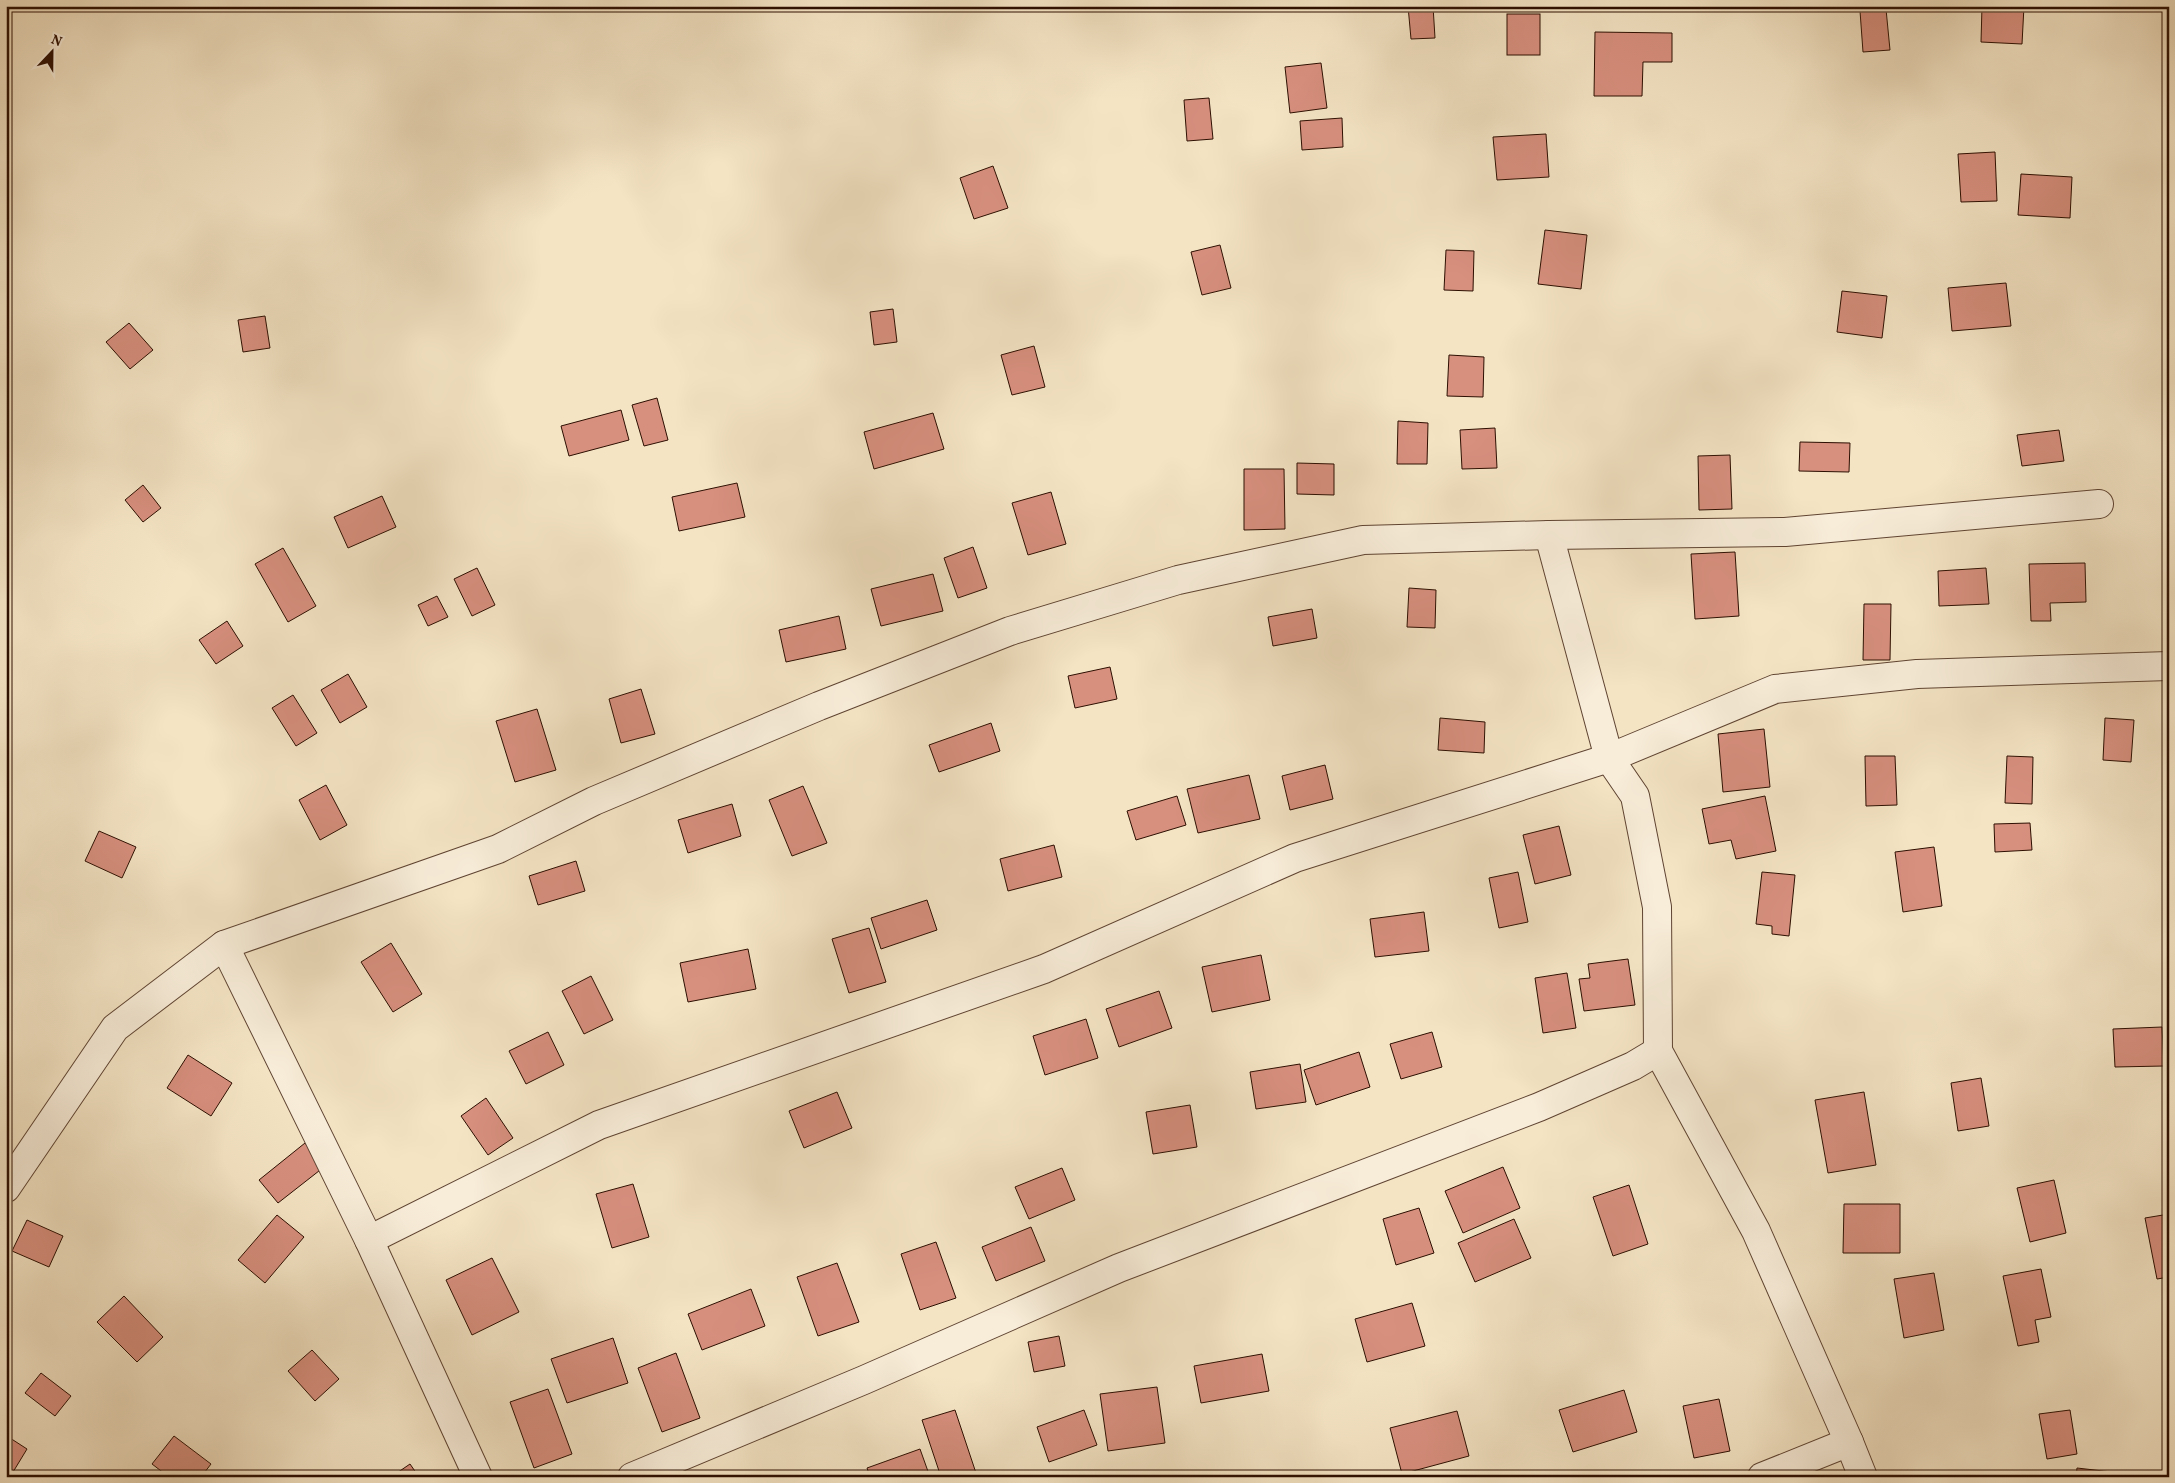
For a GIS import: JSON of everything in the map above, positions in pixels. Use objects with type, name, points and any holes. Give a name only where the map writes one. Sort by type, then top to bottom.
[{"type":"street","points":[[6,1188],[115,1028],[224,945],[498,849],[594,801],[810,710],[1029,626],[1178,580],[1363,540],[1786,532],[2100,504]]},
{"type":"street","points":[[1549,535],[1609,758],[1634,796],[1657,907],[1658,1051],[1756,1231],[1863,1477]]},
{"type":"street","points":[[369,1240],[599,1126],[1044,968],[1295,858],[1609,758],[1775,689],[1917,674],[2169,666]]},
{"type":"street","points":[[224,945],[369,1240],[478,1477]]},
{"type":"street","points":[[632,1477],[864,1380],[1119,1268],[1539,1107],[1633,1066],[1658,1051]]},
{"type":"street","points":[[1762,1477],[1849,1442]]},
{"type":"building","points":[[1408,6],[1433,6],[1435,38],[1411,39]]},
{"type":"building","points":[[1982,6],[2024,6],[2022,44],[1981,42]]},
{"type":"building","points":[[1886,9],[1890,50],[1863,52],[1860,11]]},
{"type":"building","points":[[1507,14],[1540,14],[1540,55],[1507,55]]},
{"type":"building","points":[[1595,32],[1672,33],[1672,62],[1643,62],[1642,96],[1594,96]]},
{"type":"building","points":[[1321,63],[1327,108],[1290,113],[1285,67]]},
{"type":"building","points":[[1209,98],[1213,139],[1187,141],[1184,100]]},
{"type":"building","points":[[1342,118],[1343,147],[1302,150],[1300,121]]},
{"type":"building","points":[[1546,134],[1549,177],[1497,180],[1493,137]]},
{"type":"building","points":[[1995,152],[1997,201],[1961,202],[1958,154]]},
{"type":"building","points":[[993,166],[1008,208],[974,219],[960,178]]},
{"type":"building","points":[[2021,174],[2072,177],[2070,218],[2018,215]]},
{"type":"building","points":[[1545,230],[1587,235],[1581,289],[1538,284]]},
{"type":"building","points":[[1220,245],[1231,288],[1202,295],[1191,252]]},
{"type":"building","points":[[1446,250],[1474,251],[1473,291],[1444,290]]},
{"type":"building","points":[[2006,283],[2011,326],[1952,331],[1948,288]]},
{"type":"building","points":[[1842,291],[1887,296],[1882,338],[1837,332]]},
{"type":"building","points":[[893,309],[897,342],[874,345],[870,312]]},
{"type":"building","points":[[265,316],[270,348],[243,352],[238,320]]},
{"type":"building","points":[[129,323],[153,350],[130,369],[106,342]]},
{"type":"building","points":[[1034,346],[1045,387],[1012,395],[1001,355]]},
{"type":"building","points":[[1449,355],[1484,357],[1483,397],[1447,396]]},
{"type":"building","points":[[657,398],[668,440],[644,446],[632,405]]},
{"type":"building","points":[[621,410],[629,440],[569,456],[561,426]]},
{"type":"building","points":[[933,413],[944,449],[874,469],[864,432]]},
{"type":"building","points":[[1398,421],[1428,423],[1427,464],[1397,464]]},
{"type":"building","points":[[1495,428],[1497,468],[1462,469],[1460,430]]},
{"type":"building","points":[[2059,430],[2064,461],[2022,466],[2017,435]]},
{"type":"building","points":[[1800,442],[1850,443],[1849,472],[1799,471]]},
{"type":"building","points":[[1730,455],[1732,509],[1699,510],[1698,456]]},
{"type":"building","points":[[1297,463],[1334,464],[1334,495],[1297,494]]},
{"type":"building","points":[[1244,469],[1284,469],[1285,529],[1244,530]]},
{"type":"building","points":[[737,483],[745,517],[679,531],[672,497]]},
{"type":"building","points":[[143,485],[161,508],[143,522],[125,500]]},
{"type":"building","points":[[1051,492],[1066,544],[1028,555],[1012,503]]},
{"type":"building","points":[[382,496],[396,527],[348,548],[334,517]]},
{"type":"building","points":[[973,547],[987,588],[958,598],[944,558]]},
{"type":"building","points":[[283,548],[316,606],[288,622],[255,564]]},
{"type":"building","points":[[1735,552],[1739,616],[1695,619],[1691,554]]},
{"type":"building","points":[[2085,563],[2086,602],[2050,603],[2051,621],[2031,621],[2029,564]]},
{"type":"building","points":[[477,568],[495,605],[472,616],[454,579]]},
{"type":"building","points":[[1986,568],[1989,604],[1939,606],[1938,571]]},
{"type":"building","points":[[933,574],[943,611],[881,626],[871,589]]},
{"type":"building","points":[[1409,588],[1436,590],[1435,628],[1407,627]]},
{"type":"building","points":[[437,596],[448,617],[428,626],[418,605]]},
{"type":"building","points":[[1864,604],[1891,604],[1890,660],[1863,660]]},
{"type":"building","points":[[1312,609],[1317,638],[1273,646],[1268,617]]},
{"type":"building","points":[[839,616],[846,649],[786,662],[779,630]]},
{"type":"building","points":[[227,621],[243,646],[216,664],[199,640]]},
{"type":"building","points":[[1110,667],[1117,699],[1075,708],[1068,676]]},
{"type":"building","points":[[348,674],[367,707],[340,723],[321,690]]},
{"type":"building","points":[[641,689],[655,734],[621,743],[609,699]]},
{"type":"building","points":[[293,695],[317,733],[296,746],[272,708]]},
{"type":"building","points":[[537,709],[556,770],[515,782],[496,721]]},
{"type":"building","points":[[1440,718],[1485,722],[1484,753],[1438,750]]},
{"type":"building","points":[[2105,718],[2134,720],[2131,762],[2103,760]]},
{"type":"building","points":[[991,723],[1000,751],[939,772],[929,745]]},
{"type":"building","points":[[1764,729],[1770,787],[1723,792],[1718,734]]},
{"type":"building","points":[[1865,756],[1895,756],[1897,805],[1866,806]]},
{"type":"building","points":[[2007,756],[2033,757],[2032,804],[2005,803]]},
{"type":"building","points":[[1325,765],[1333,799],[1290,810],[1282,776]]},
{"type":"building","points":[[1249,775],[1260,819],[1198,833],[1187,789]]},
{"type":"building","points":[[326,785],[347,825],[320,840],[299,800]]},
{"type":"building","points":[[803,786],[827,843],[792,856],[769,800]]},
{"type":"building","points":[[1177,796],[1186,825],[1136,840],[1127,811]]},
{"type":"building","points":[[1765,796],[1776,851],[1736,859],[1731,840],[1709,844],[1702,809]]},
{"type":"building","points":[[732,804],[741,836],[688,853],[678,820]]},
{"type":"building","points":[[2030,823],[2032,850],[1995,852],[1994,824]]},
{"type":"building","points":[[1559,826],[1571,875],[1535,884],[1523,835]]},
{"type":"building","points":[[99,831],[136,847],[122,878],[85,861]]},
{"type":"building","points":[[1054,845],[1062,877],[1008,891],[1000,859]]},
{"type":"building","points":[[1934,847],[1942,906],[1903,912],[1895,852]]},
{"type":"building","points":[[576,861],[585,891],[538,905],[529,876]]},
{"type":"building","points":[[1518,872],[1528,922],[1499,928],[1489,878]]},
{"type":"building","points":[[1762,872],[1795,875],[1789,936],[1772,934],[1772,926],[1756,924]]},
{"type":"building","points":[[927,900],[937,930],[881,949],[871,918]]},
{"type":"building","points":[[1424,912],[1429,951],[1375,957],[1370,919]]},
{"type":"building","points":[[869,928],[886,982],[849,993],[832,939]]},
{"type":"building","points":[[391,943],[422,994],[393,1012],[361,962]]},
{"type":"building","points":[[748,949],[756,989],[688,1002],[680,963]]},
{"type":"building","points":[[1261,955],[1270,1000],[1212,1012],[1202,967]]},
{"type":"building","points":[[1628,959],[1635,1005],[1584,1011],[1579,979],[1590,978],[1588,964]]},
{"type":"building","points":[[1567,973],[1576,1028],[1543,1033],[1535,978]]},
{"type":"building","points":[[591,976],[613,1020],[584,1034],[562,991]]},
{"type":"building","points":[[1159,991],[1172,1028],[1119,1047],[1106,1009]]},
{"type":"building","points":[[1086,1019],[1098,1058],[1045,1075],[1033,1036]]},
{"type":"building","points":[[2162,1027],[2164,1066],[2115,1067],[2113,1029]]},
{"type":"building","points":[[548,1032],[564,1065],[526,1084],[509,1051]]},
{"type":"building","points":[[1432,1032],[1442,1067],[1401,1079],[1390,1044]]},
{"type":"building","points":[[1359,1052],[1370,1087],[1316,1105],[1304,1070]]},
{"type":"building","points":[[188,1055],[232,1083],[211,1116],[167,1088]]},
{"type":"building","points":[[1300,1064],[1306,1102],[1256,1109],[1250,1072]]},
{"type":"building","points":[[1981,1078],[1989,1126],[1958,1131],[1951,1083]]},
{"type":"building","points":[[837,1092],[852,1128],[804,1148],[789,1111]]},
{"type":"building","points":[[1864,1092],[1876,1165],[1828,1173],[1815,1100]]},
{"type":"building","points":[[486,1098],[513,1138],[488,1155],[461,1116]]},
{"type":"building","points":[[1190,1105],[1197,1147],[1153,1154],[1146,1112]]},
{"type":"building","points":[[305,1143],[324,1167],[278,1203],[259,1180]]},
{"type":"building","points":[[1503,1167],[1520,1208],[1463,1233],[1445,1191]]},
{"type":"building","points":[[1062,1168],[1075,1200],[1029,1219],[1015,1187]]},
{"type":"building","points":[[2054,1180],[2066,1233],[2030,1242],[2017,1188]]},
{"type":"building","points":[[633,1184],[649,1237],[612,1248],[596,1194]]},
{"type":"building","points":[[1629,1185],[1648,1244],[1613,1256],[1593,1197]]},
{"type":"building","points":[[1844,1204],[1900,1204],[1900,1253],[1843,1253]]},
{"type":"building","points":[[1419,1208],[1434,1253],[1396,1265],[1383,1219]]},
{"type":"building","points":[[2169,1214],[2169,1277],[2157,1279],[2145,1218]]},
{"type":"building","points":[[277,1215],[304,1237],[265,1283],[238,1260]]},
{"type":"building","points":[[1514,1219],[1531,1258],[1475,1282],[1458,1243]]},
{"type":"building","points":[[27,1220],[63,1236],[49,1267],[12,1251]]},
{"type":"building","points":[[1031,1227],[1045,1261],[996,1281],[982,1247]]},
{"type":"building","points":[[936,1242],[956,1298],[920,1310],[901,1254]]},
{"type":"building","points":[[492,1258],[519,1312],[472,1335],[446,1280]]},
{"type":"building","points":[[837,1263],[859,1322],[818,1336],[797,1277]]},
{"type":"building","points":[[2041,1269],[2051,1317],[2035,1320],[2039,1342],[2018,1346],[2003,1276]]},
{"type":"building","points":[[1934,1273],[1944,1330],[1904,1338],[1894,1279]]},
{"type":"building","points":[[751,1289],[765,1326],[702,1350],[688,1314]]},
{"type":"building","points":[[124,1296],[163,1337],[137,1362],[97,1322]]},
{"type":"building","points":[[1412,1303],[1425,1346],[1367,1362],[1355,1319]]},
{"type":"building","points":[[1059,1336],[1065,1366],[1034,1372],[1028,1342]]},
{"type":"building","points":[[613,1338],[628,1383],[567,1403],[551,1359]]},
{"type":"building","points":[[312,1350],[339,1379],[315,1401],[288,1371]]},
{"type":"building","points":[[676,1353],[700,1418],[662,1432],[638,1368]]},
{"type":"building","points":[[1262,1354],[1269,1391],[1201,1403],[1194,1366]]},
{"type":"building","points":[[41,1373],[71,1396],[55,1416],[25,1393]]},
{"type":"building","points":[[1157,1387],[1165,1443],[1108,1451],[1100,1394]]},
{"type":"building","points":[[548,1389],[572,1454],[534,1468],[510,1402]]},
{"type":"building","points":[[1624,1390],[1637,1432],[1573,1452],[1559,1410]]},
{"type":"building","points":[[1719,1399],[1730,1451],[1694,1458],[1683,1406]]},
{"type":"building","points":[[955,1410],[976,1473],[964,1477],[941,1477],[922,1420]]},
{"type":"building","points":[[1084,1410],[1097,1445],[1049,1462],[1037,1427]]},
{"type":"building","points":[[2070,1410],[2077,1454],[2047,1459],[2039,1414]]},
{"type":"building","points":[[1457,1411],[1469,1456],[1402,1474],[1390,1428]]},
{"type":"building","points":[[174,1436],[211,1464],[201,1477],[169,1477],[152,1464]]},
{"type":"building","points":[[10,1438],[27,1449],[10,1477],[6,1477],[6,1444]]},
{"type":"building","points":[[920,1449],[930,1477],[870,1477],[867,1468]]},
{"type":"building","points":[[410,1464],[419,1477],[391,1477]]},
{"type":"building","points":[[2077,1468],[2129,1474],[2129,1477],[2076,1477]]},
{"type":"building","points":[[1287,1472],[1287,1477],[1230,1477],[1230,1474]]}]
